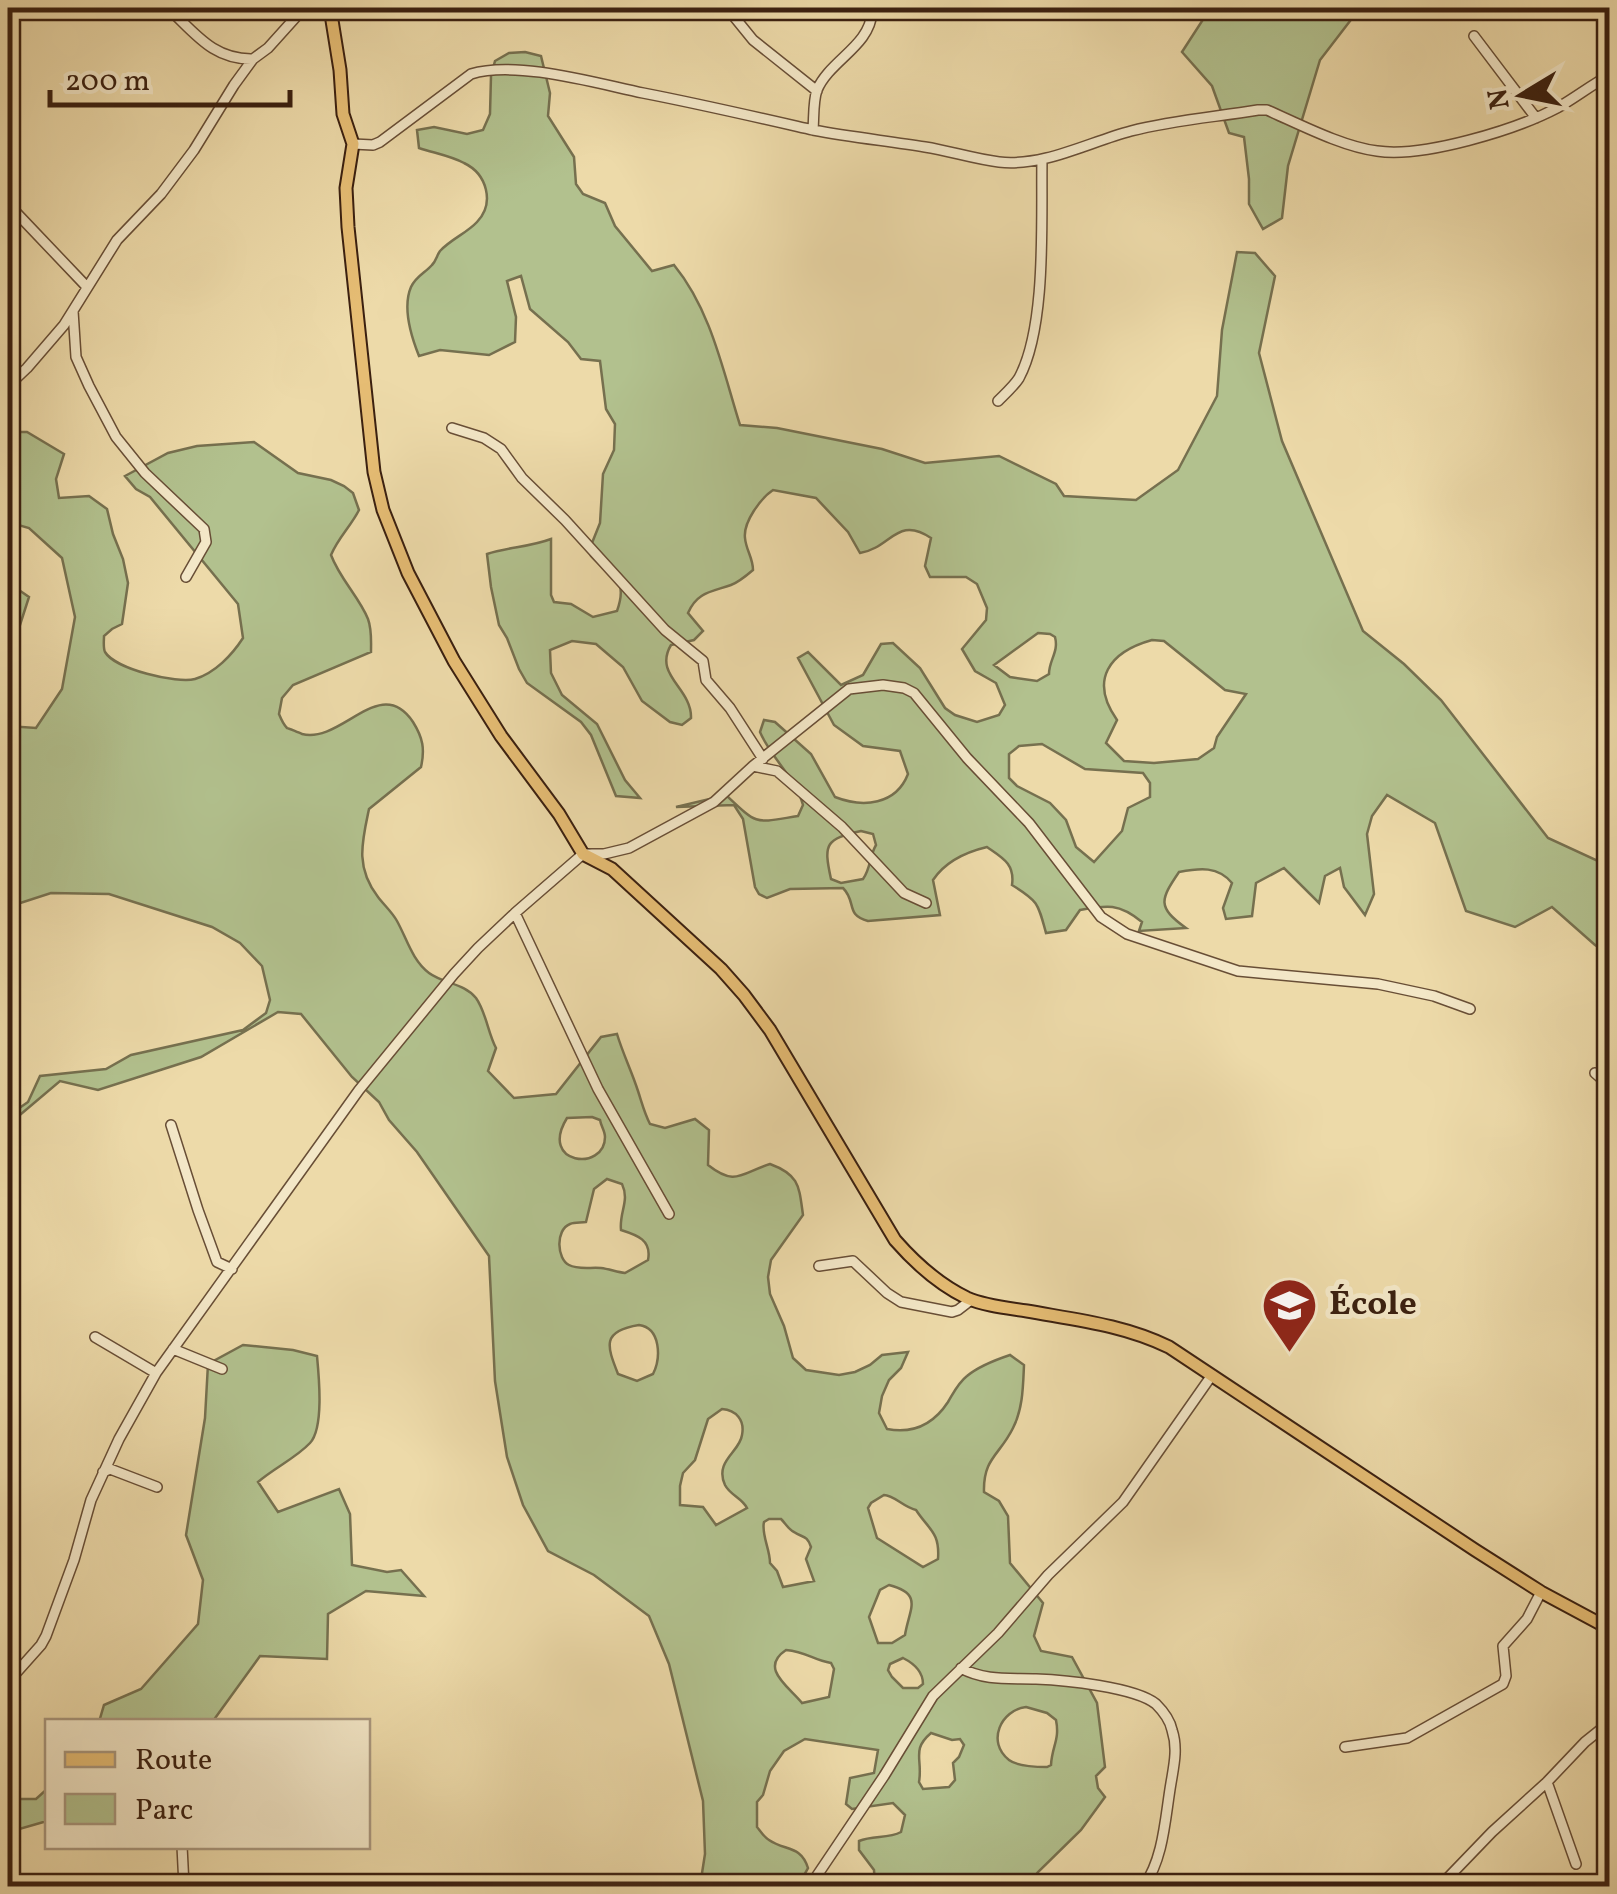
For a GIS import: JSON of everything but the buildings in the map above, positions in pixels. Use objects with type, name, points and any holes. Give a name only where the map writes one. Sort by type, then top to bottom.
[{"type":"main road","points":[[330,8],[343,114],[353,144],[346,188],[348,227],[374,472],[383,510],[408,574],[454,661],[583,854],[612,869],[733,982],[770,1030],[895,1240],[930,1276],[971,1300],[1125,1328],[1170,1347],[1541,1592],[1610,1629]]},
{"type":"street","points":[[168,8],[219,54],[237,60],[254,59]]},
{"type":"street","points":[[8,386],[64,325],[117,240],[161,194],[194,150],[234,84],[304,8]]},
{"type":"street","points":[[726,8],[753,40],[817,91]]},
{"type":"street","points":[[814,130],[817,91],[868,31],[872,12],[868,8]]},
{"type":"street","points":[[1474,36],[1536,118]]},
{"type":"street","points":[[353,144],[380,142],[471,74],[504,68],[814,130],[1001,162],[1042,159],[1130,131],[1185,119],[1258,110],[1268,110],[1372,151],[1393,153],[1466,140],[1536,118],[1610,75]]},
{"type":"street","points":[[998,402],[1018,379],[1028,353],[1038,302],[1042,159]]},
{"type":"street","points":[[8,204],[88,287]]},
{"type":"street","points":[[73,309],[76,356],[116,437],[145,474],[207,536],[186,577]]},
{"type":"street","points":[[452,428],[484,438],[500,449],[522,478],[665,630],[703,661],[706,680],[730,708],[762,759]]},
{"type":"street","points":[[8,1682],[46,1636],[102,1472],[156,1372],[358,1090],[454,974],[515,912],[583,854],[630,848],[714,802],[848,689],[904,688],[914,693],[1029,822],[1101,917],[1127,934],[1238,972],[1378,984],[1434,996],[1470,1010]]},
{"type":"street","points":[[753,766],[776,772],[842,826],[904,893],[926,903]]},
{"type":"street","points":[[515,912],[592,1076],[669,1214]]},
{"type":"street","points":[[1596,1073],[1610,1086]]},
{"type":"street","points":[[172,1124],[216,1262],[232,1269]]},
{"type":"street","points":[[819,1266],[853,1261],[894,1299],[944,1312],[958,1310],[971,1300]]},
{"type":"street","points":[[95,1337],[156,1372]]},
{"type":"street","points":[[173,1349],[222,1369]]},
{"type":"street","points":[[810,1886],[928,1702],[1123,1502],[1212,1375]]},
{"type":"street","points":[[102,1472],[110,1469],[156,1487]]},
{"type":"street","points":[[1345,1747],[1407,1738],[1503,1684],[1503,1646],[1528,1619],[1541,1592]]},
{"type":"street","points":[[961,1668],[978,1676],[1064,1681],[1118,1690],[1147,1699],[1167,1716],[1176,1753],[1159,1853],[1144,1886]]},
{"type":"street","points":[[1440,1886],[1610,1722]]},
{"type":"street","points":[[1546,1782],[1576,1864]]},
{"type":"street","points":[[182,1849],[184,1886]]},
{"type":"green space","points":[[1203,8],[1360,8],[1320,60],[1288,166],[1282,218],[1263,229],[1249,204],[1244,137],[1229,133],[1212,86],[1182,52],[1206,15]]},
{"type":"green space","points":[[509,53],[541,56],[550,93],[548,116],[574,157],[576,184],[583,194],[605,203],[615,226],[652,271],[674,265],[687,283],[714,342],[740,425],[777,428],[882,449],[925,463],[999,456],[1056,484],[1064,496],[1136,500],[1178,470],[1217,396],[1222,330],[1237,252],[1255,253],[1275,276],[1259,353],[1282,441],[1363,631],[1441,700],[1548,838],[1609,866],[1609,954],[1552,907],[1515,927],[1466,911],[1435,823],[1387,795],[1372,816],[1367,834],[1374,894],[1365,915],[1344,887],[1340,868],[1325,876],[1319,903],[1284,868],[1256,883],[1252,916],[1226,919],[1223,908],[1232,883],[1215,871],[1194,870],[1179,872],[1164,903],[1186,928],[1139,931],[1142,922],[1134,916],[1105,907],[1080,910],[1066,930],[1046,933],[1036,904],[1012,885],[1010,867],[987,847],[957,859],[933,880],[940,915],[868,921],[856,915],[843,888],[790,889],[767,898],[759,894],[743,819],[734,805],[676,807],[726,795],[758,820],[798,816],[803,805],[800,795],[760,732],[764,720],[775,722],[811,754],[835,797],[867,803],[887,798],[908,774],[900,751],[863,746],[834,725],[798,658],[808,652],[841,685],[863,675],[881,644],[893,643],[920,668],[945,708],[955,715],[977,722],[999,715],[1005,705],[996,683],[975,671],[962,649],[986,620],[987,608],[977,584],[966,577],[930,577],[925,566],[931,538],[919,532],[902,531],[860,553],[848,532],[816,498],[773,490],[754,511],[745,532],[753,570],[696,601],[688,613],[703,631],[694,640],[671,645],[667,665],[690,707],[691,718],[682,725],[670,722],[642,701],[623,667],[596,644],[572,641],[550,650],[551,673],[562,695],[597,724],[625,780],[640,798],[616,796],[591,735],[581,722],[527,683],[519,669],[499,625],[487,554],[551,539],[554,602],[571,604],[593,617],[617,611],[619,584],[591,556],[590,548],[600,523],[603,474],[614,450],[615,424],[606,409],[600,361],[581,359],[568,342],[530,309],[521,276],[507,281],[516,317],[515,342],[489,355],[440,350],[419,356],[409,322],[407,304],[413,283],[444,247],[477,222],[487,198],[483,181],[472,168],[454,158],[419,148],[417,130],[434,127],[467,134],[483,130],[490,114],[495,61]],"holes":[[[1038,633],[1055,637],[1049,674],[1037,681],[1010,677],[994,665]],[[1164,641],[1225,690],[1246,694],[1217,737],[1214,748],[1198,759],[1124,761],[1106,743],[1117,720],[1109,706],[1104,680],[1115,660],[1137,645]],[[1042,744],[1085,769],[1143,773],[1150,783],[1150,797],[1128,808],[1122,831],[1094,862],[1076,847],[1066,820],[1050,803],[1009,778],[1009,754],[1019,746]],[[849,834],[873,834],[876,845],[863,879],[841,883],[831,879],[828,850],[834,840]]]},
{"type":"green space","points":[[8,432],[27,432],[64,454],[56,479],[59,498],[89,496],[107,509],[128,583],[122,624],[104,636],[105,652],[133,669],[186,680],[216,668],[243,638],[238,604],[150,497],[125,476],[168,453],[197,446],[254,442],[298,473],[331,480],[353,493],[359,510],[331,555],[368,619],[371,652],[293,685],[282,698],[279,714],[287,728],[302,734],[332,729],[360,713],[387,705],[400,709],[413,722],[422,744],[421,767],[369,809],[363,865],[371,886],[395,918],[418,962],[435,977],[466,989],[476,998],[496,1048],[488,1071],[514,1098],[556,1094],[601,1037],[617,1034],[650,1124],[665,1128],[695,1119],[709,1130],[708,1165],[725,1175],[739,1176],[770,1164],[793,1178],[803,1215],[771,1260],[768,1277],[770,1294],[793,1358],[806,1370],[839,1375],[855,1372],[882,1355],[908,1352],[882,1396],[879,1413],[887,1429],[914,1429],[929,1422],[964,1379],[987,1364],[1010,1355],[1024,1365],[1019,1413],[989,1464],[984,1492],[999,1501],[1008,1516],[1010,1563],[1043,1603],[1034,1636],[1041,1651],[1072,1657],[1097,1703],[1105,1767],[1096,1776],[1105,1797],[1081,1830],[1027,1886],[875,1886],[874,1870],[859,1850],[859,1841],[901,1832],[905,1815],[893,1803],[852,1809],[846,1804],[850,1778],[874,1773],[878,1750],[805,1739],[784,1751],[770,1771],[757,1802],[757,1827],[767,1839],[797,1852],[805,1861],[808,1868],[798,1886],[700,1886],[705,1854],[703,1801],[669,1664],[649,1616],[594,1575],[548,1551],[523,1505],[507,1457],[495,1381],[489,1256],[379,1102],[352,1077],[301,1014],[278,1012],[201,1057],[98,1090],[60,1081],[8,1125],[8,1116],[28,1102],[40,1076],[106,1069],[131,1055],[243,1030],[266,1013],[270,1000],[262,966],[240,943],[212,927],[109,894],[51,893],[8,907],[8,726],[36,728],[62,689],[75,617],[62,558],[29,528],[15,524],[8,527]],"holes":[[[592,1117],[600,1120],[605,1137],[602,1148],[585,1159],[566,1154],[560,1134],[567,1118]],[[607,1179],[622,1184],[625,1196],[621,1230],[645,1243],[648,1260],[625,1273],[569,1265],[560,1251],[562,1232],[570,1224],[586,1222],[594,1189]],[[639,1325],[652,1332],[658,1352],[653,1374],[637,1381],[618,1374],[610,1348],[618,1331]],[[722,1409],[735,1414],[741,1420],[742,1435],[725,1463],[722,1477],[727,1488],[747,1508],[716,1525],[703,1507],[680,1505],[683,1473],[695,1460],[708,1419]],[[884,1495],[916,1510],[935,1537],[938,1559],[923,1567],[877,1538],[868,1508]],[[781,1519],[806,1539],[811,1547],[806,1559],[814,1581],[783,1587],[770,1563],[764,1522]],[[889,1585],[907,1593],[911,1610],[905,1635],[892,1643],[878,1643],[869,1617],[880,1590]],[[786,1650],[831,1663],[834,1669],[829,1697],[802,1703],[779,1677],[775,1663]],[[903,1658],[917,1668],[923,1684],[903,1688],[888,1670],[890,1664]],[[1026,1707],[1056,1720],[1051,1765],[1027,1766],[1009,1760],[998,1745],[1004,1720]],[[931,1733],[960,1739],[964,1745],[953,1763],[955,1780],[949,1787],[923,1789],[919,1782],[919,1750]]]},
{"type":"green space","points":[[16,588],[29,597],[20,625],[8,637],[8,594]]},
{"type":"green space","points":[[243,1345],[317,1356],[319,1402],[314,1436],[258,1482],[278,1512],[339,1489],[350,1514],[352,1565],[387,1572],[401,1570],[424,1596],[366,1591],[328,1614],[327,1659],[260,1656],[214,1719],[100,1719],[104,1705],[141,1689],[198,1624],[203,1580],[186,1535],[205,1418],[208,1364]]},
{"type":"green space","points":[[45,1791],[45,1822],[16,1830],[8,1827],[8,1799],[36,1799]]},
{"type":"place","name":"École","points":[[1290,1354]]}]
